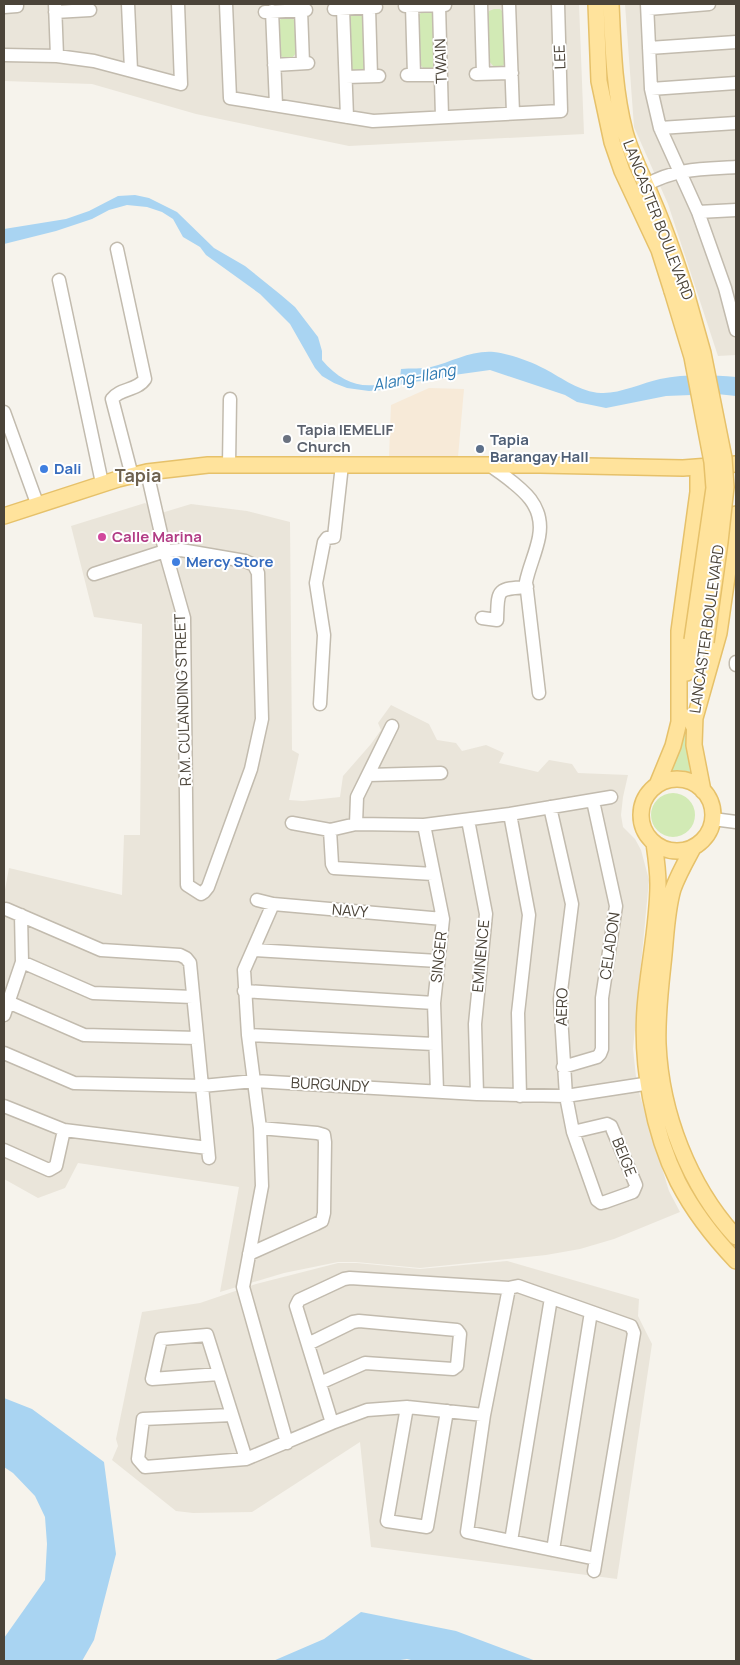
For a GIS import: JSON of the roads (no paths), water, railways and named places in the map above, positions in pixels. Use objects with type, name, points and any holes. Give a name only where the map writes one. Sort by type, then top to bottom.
[{"type":"main road","name":"LANCASTER BOULEVARD","points":[[596,4],[599,82],[609,134],[622,171],[679,290],[703,353],[724,458],[726,486],[720,542],[699,641],[686,723],[673,746],[657,785]]},
{"type":"main road","name":"LANCASTER BOULEVARD","points":[[611,4],[618,106],[635,161],[675,258],[679,290]]},
{"type":"main road","points":[[4,516],[102,483],[147,472],[208,465],[698,467],[736,464]]},
{"type":"main road","points":[[686,723],[679,631],[698,492],[698,467]]},
{"type":"main road","points":[[686,723],[719,633],[736,514]]},
{"type":"main road","name":"LANCASTER BOULEVARD","points":[[686,723],[694,745],[703,791]]},
{"type":"main road","points":[[693,848],[673,851],[660,847],[654,843],[646,832],[642,812],[645,800],[657,785],[668,780],[681,780],[693,783],[703,791],[710,802],[713,819],[707,834],[693,848],[673,888],[669,907],[658,1010],[655,1082],[664,1147],[678,1182],[718,1242],[736,1261]]},
{"type":"main road","points":[[654,843],[658,885],[645,1009],[644,1045],[655,1082],[693,1175],[711,1204],[736,1237]]},
{"type":"street","points":[[128,4],[131,70]]},
{"type":"street","points":[[4,55],[57,56],[94,61],[181,84],[178,4]]},
{"type":"street","points":[[226,4],[230,98],[373,121],[513,114],[509,4]]},
{"type":"street","points":[[481,4],[480,74],[512,73]]},
{"type":"street","name":"LEE","points":[[513,114],[561,111],[558,4]]},
{"type":"street","points":[[709,4],[647,6],[651,89],[660,128],[731,288],[736,330]]},
{"type":"street","points":[[441,75],[410,75],[408,6],[443,5]]},
{"type":"street","name":"TWAIN","points":[[442,117],[443,5]]},
{"type":"street","points":[[57,56],[55,8],[84,8]]},
{"type":"street","points":[[346,77],[375,76],[373,8],[339,9],[346,77],[347,117]]},
{"type":"street","points":[[274,65],[305,63],[303,10],[268,12],[276,105]]},
{"type":"street","points":[[649,48],[736,42]]},
{"type":"street","points":[[651,89],[736,83]]},
{"type":"street","points":[[660,128],[736,123]]},
{"type":"street","points":[[646,185],[679,171],[736,167]]},
{"type":"street","points":[[698,212],[736,210]]},
{"type":"street","points":[[117,249],[144,379],[142,384],[119,393],[112,399],[132,476]]},
{"type":"street","points":[[59,280],[102,483]]},
{"type":"street","points":[[229,465],[230,399]]},
{"type":"street","points":[[4,412],[38,506]]},
{"type":"street","points":[[320,704],[324,635],[316,592],[316,574],[324,542],[327,538],[334,537],[342,465]]},
{"type":"street","points":[[490,465],[526,493],[537,508],[540,526],[539,536],[528,570],[527,587],[539,693]]},
{"type":"street","name":"R.M. CULANDING STREET","points":[[147,472],[165,551],[184,618],[187,885],[201,894],[208,887],[251,769],[262,719],[258,573],[254,565],[245,561],[181,550],[165,551]]},
{"type":"street","points":[[94,574],[165,551]]},
{"type":"street","points":[[482,618],[497,620],[497,598],[500,591],[506,588],[527,587]]},
{"type":"street","points":[[356,824],[357,797],[392,726]]},
{"type":"street","points":[[368,775],[441,773]]},
{"type":"street","points":[[292,823],[330,830],[356,824],[424,825],[510,814],[611,797]]},
{"type":"street","name":"CELADON","points":[[563,1067],[597,1057],[602,1049],[602,998],[616,906],[593,801]]},
{"type":"street","name":"AERO","points":[[550,807],[572,904],[560,999],[566,1096],[573,1132],[597,1200],[601,1203]]},
{"type":"street","points":[[510,814],[529,915],[518,1013],[520,1096]]},
{"type":"street","points":[[713,819],[736,822]]},
{"type":"street","name":"EMINENCE","points":[[468,820],[486,914],[475,1024],[477,1094]]},
{"type":"street","name":"SINGER","points":[[424,825],[442,919],[434,1003],[437,1091]]},
{"type":"street","points":[[330,830],[332,864],[334,868],[433,874]]},
{"type":"street","name":"NAVY","points":[[257,900],[273,904],[442,919]]},
{"type":"street","points":[[273,904],[244,970],[248,1034],[260,1128],[262,1186],[243,1287],[287,1443]]},
{"type":"street","points":[[4,1106],[64,1130],[208,1153],[190,963],[186,958],[180,955],[101,950],[6,909]]},
{"type":"street","points":[[4,1015],[22,962],[21,915]]},
{"type":"street","points":[[253,950],[438,961]]},
{"type":"street","points":[[22,962],[93,993],[193,997]]},
{"type":"street","points":[[244,992],[434,1003]]},
{"type":"street","points":[[8,1002],[84,1035],[197,1038]]},
{"type":"street","points":[[248,1034],[434,1044]]},
{"type":"street","name":"BURGUNDY","points":[[4,1053],[74,1083],[202,1086],[254,1081],[477,1094],[566,1096],[655,1082]]},
{"type":"street","name":"BEIGE","points":[[573,1132],[606,1124],[611,1126],[636,1185],[634,1192],[601,1203]]},
{"type":"street","points":[[249,1254],[322,1221],[324,1213],[324,1135],[316,1132],[260,1128]]},
{"type":"street","points":[[4,1150],[49,1170],[53,1169],[56,1166],[64,1130]]},
{"type":"street","points":[[332,1423],[296,1306],[299,1300],[344,1279],[509,1288],[518,1286],[631,1326],[634,1332],[595,1565],[553,1550],[467,1532],[484,1415],[509,1288]]},
{"type":"street","points":[[511,1541],[551,1298]]},
{"type":"street","points":[[553,1550],[591,1312]]},
{"type":"street","points":[[308,1344],[353,1322],[359,1321],[457,1330],[460,1334],[457,1366],[453,1369],[365,1363],[320,1383]]},
{"type":"street","points":[[219,1374],[152,1379],[162,1339],[207,1335],[246,1459]]},
{"type":"street","points":[[232,1415],[143,1419],[138,1459],[145,1466],[246,1459],[367,1410],[407,1407],[484,1415]]},
{"type":"street","points":[[407,1407],[387,1521],[427,1527],[447,1411]]},
{"type":"water","name":"Alang-Ilang","points":[[135,195],[149,198],[177,212],[214,248],[245,266],[295,307],[318,337],[322,351],[322,360],[330,369],[348,381],[357,384],[377,385],[400,378],[401,369],[431,367],[477,353],[494,352],[507,354],[526,361],[593,392],[615,392],[669,377],[708,375],[736,377],[736,396],[717,394],[666,396],[606,408],[577,402],[565,395],[490,370],[454,375],[436,380],[410,382],[382,390],[369,391],[347,388],[322,376],[315,368],[290,324],[260,294],[206,255],[200,247],[183,237],[173,219],[162,212],[147,207],[127,205],[56,231],[4,244],[4,229],[66,219],[89,211],[118,196]]},
{"type":"water","points":[[4,1398],[32,1409],[104,1462],[116,1554],[94,1640],[82,1661],[4,1661],[4,1638],[45,1580],[47,1544],[45,1517],[35,1496],[13,1473],[4,1467]]},
{"type":"water","points":[[361,1612],[456,1631],[536,1661],[415,1661],[407,1659],[394,1661],[273,1661],[324,1639]]},
{"type":"place","name":"Tapia IEMELIF Church","points":[[287,439]]},
{"type":"place","name":"Tapia Barangay Hall","points":[[480,449]]},
{"type":"place","name":"Dali","points":[[44,469]]},
{"type":"place","name":"Calle Marina","points":[[102,537]]},
{"type":"place","name":"Mercy Store","points":[[176,562]]},
{"type":"district","name":"Tapia","points":[[138,476]]}]
